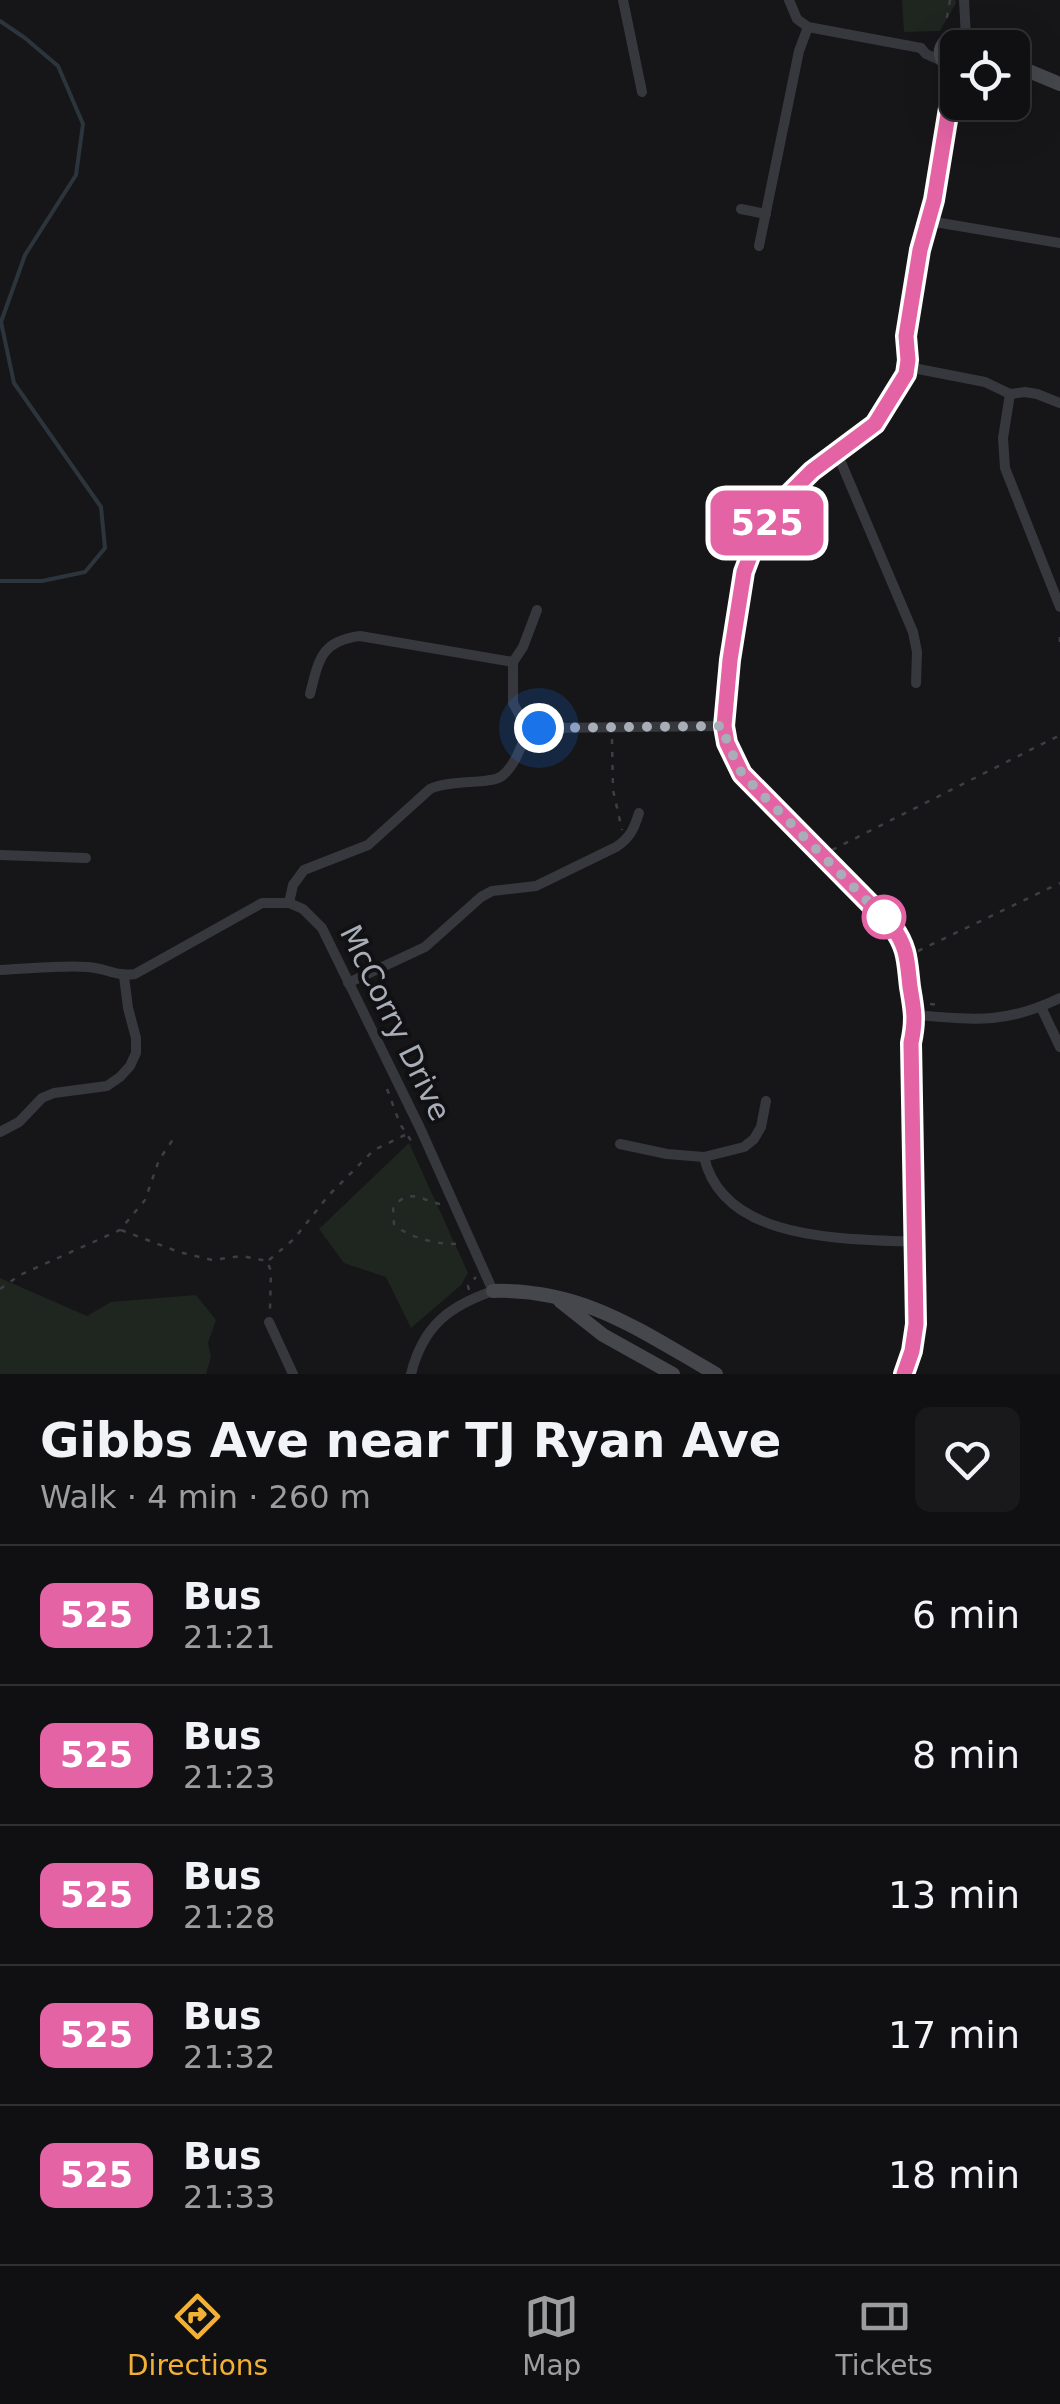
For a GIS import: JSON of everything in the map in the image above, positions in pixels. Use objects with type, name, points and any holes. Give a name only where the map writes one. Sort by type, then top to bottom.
[{"type":"street","points":[[623,0],[642,92]]},
{"type":"street","points":[[790,0],[796,19],[824,32],[920,48],[940,45]]},
{"type":"street","points":[[961,30],[964,5]]},
{"type":"street","points":[[759,246],[799,52],[808,27]]},
{"type":"street","points":[[920,48],[940,61]]},
{"type":"street","points":[[1030,72],[1060,84]]},
{"type":"street","points":[[904,1374],[916,1324],[911,1043],[916,1015],[908,956],[892,926],[742,774],[727,743],[725,695],[744,572],[766,524],[812,471],[875,424],[908,367],[906,336],[920,250],[949,120]]},
{"type":"street","points":[[742,209],[766,214]]},
{"type":"street","points":[[929,221],[1060,244]]},
{"type":"street","points":[[908,367],[985,382],[1010,394],[1037,394],[1060,403]]},
{"type":"street","points":[[1010,394],[1003,438],[1005,468],[1060,606]]},
{"type":"street","points":[[838,453],[913,632],[916,683]]},
{"type":"street","points":[[538,610],[513,662],[513,703],[530,725],[724,726]]},
{"type":"street","points":[[310,694],[318,662],[339,639],[360,636],[513,662]]},
{"type":"street","points":[[0,970],[82,967],[99,968],[114,975],[135,974],[262,903],[289,903],[293,884],[304,870],[368,844],[430,789],[442,784],[492,781],[504,775],[530,725]]},
{"type":"street","points":[[348,983],[425,947],[492,891],[536,886],[616,847],[633,831],[639,813]]},
{"type":"street","points":[[0,855],[86,858]]},
{"type":"street","name":"McCorry Drive","points":[[289,903],[303,908],[322,928],[494,1290]]},
{"type":"street","points":[[0,1132],[19,1122],[42,1098],[54,1092],[107,1086],[130,1066],[136,1053],[136,1038],[124,976]]},
{"type":"street","points":[[916,1015],[1010,1017],[1060,998]]},
{"type":"street","points":[[1041,1007],[1060,1047]]},
{"type":"street","points":[[620,1144],[704,1157],[744,1147],[762,1126],[766,1101]]},
{"type":"street","points":[[704,1157],[708,1177],[723,1196],[758,1219],[812,1236],[914,1242]]},
{"type":"street","points":[[412,1374],[428,1332],[444,1316],[494,1290],[532,1291],[600,1309],[716,1374]]},
{"type":"street","points":[[556,1297],[602,1335],[673,1374]]},
{"type":"street","points":[[269,1322],[293,1374]]},
{"type":"path","points":[[950,0],[947,17],[955,20]]},
{"type":"path","points":[[1060,637],[1060,644]]},
{"type":"path","points":[[612,728],[613,790],[620,827],[628,838]]},
{"type":"path","points":[[822,855],[1060,735]]},
{"type":"path","points":[[908,956],[1060,883]]},
{"type":"path","points":[[930,1004],[948,1006]]},
{"type":"path","points":[[386,1084],[390,1100],[414,1144]]},
{"type":"path","points":[[268,1261],[374,1150],[407,1134]]},
{"type":"path","points":[[0,1289],[120,1230],[146,1200],[158,1160],[176,1135]]},
{"type":"path","points":[[443,1204],[407,1197],[395,1204],[392,1219],[408,1234],[449,1244],[462,1242]]},
{"type":"path","points":[[120,1230],[212,1260],[242,1256],[268,1261]]},
{"type":"path","points":[[268,1261],[272,1271],[269,1322]]},
{"type":"path","points":[[473,1298],[468,1286],[478,1274]]},
{"type":"shaded area","points":[[902,0],[955,0],[940,31],[904,32]]},
{"type":"shaded area","points":[[409,1143],[468,1273],[461,1285],[411,1328],[386,1277],[344,1263],[319,1229]]},
{"type":"shaded area","points":[[0,1278],[87,1316],[111,1302],[196,1295],[216,1320],[208,1343],[211,1357],[206,1374],[0,1374]]},
{"type":"waterway","points":[[0,21],[58,66],[83,124],[76,175],[25,255],[1,322],[14,383],[101,507],[105,548],[85,572],[42,581],[0,581]]},
{"type":"bus line","name":"525","points":[[904,1374],[916,1324],[911,1043],[916,1015],[908,956],[892,926],[742,774],[727,743],[725,695],[744,572],[766,524],[812,471],[875,424],[906,374],[906,336],[947,120]]},
{"type":"route","points":[[539,728],[724,726],[727,743],[742,774],[892,926],[884,917]]}]
